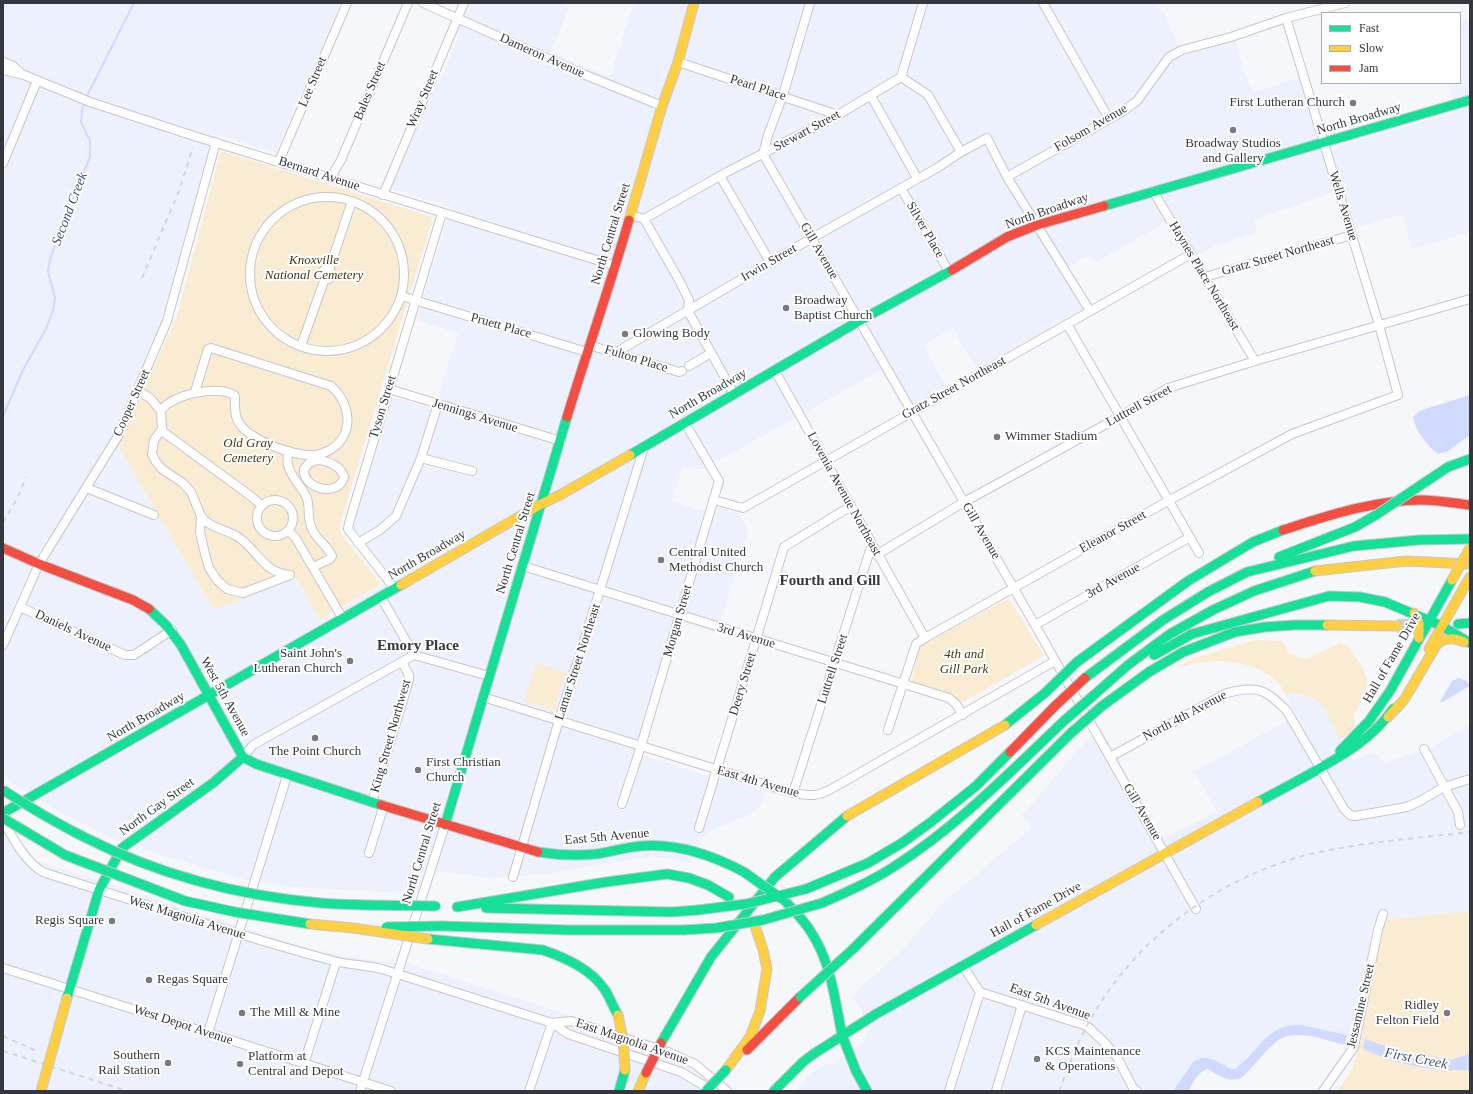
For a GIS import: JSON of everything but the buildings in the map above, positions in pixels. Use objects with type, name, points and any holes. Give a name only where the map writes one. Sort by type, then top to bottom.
[{"type":"main road","name":"North Central Street","points":[[444,825],[588,348],[616,266],[662,106],[678,62],[694,3]]},
{"type":"main road","name":"North Broadway","points":[[3,813],[394,590],[541,504],[560,495],[644,447],[859,321],[949,272],[1007,237],[1038,225],[1470,100]]},
{"type":"main road","points":[[3,790],[51,820],[110,850],[151,866],[204,882],[261,895],[321,903],[672,912],[746,904],[806,889],[846,873],[902,843],[976,786],[1055,706],[1085,678],[1163,620],[1208,592],[1247,572],[1284,555],[1355,527],[1376,516],[1470,453]]},
{"type":"main road","points":[[1448,467],[1470,459]]},
{"type":"main road","points":[[638,1091],[661,1043],[711,957],[775,877],[842,819],[1010,722],[1045,693],[1077,662],[1188,581],[1241,548],[1276,532],[1329,515],[1377,504],[1421,500],[1470,505]]},
{"type":"main road","points":[[1247,572],[1354,546],[1419,540],[1470,539]]},
{"type":"main road","name":"West 5th Avenue","points":[[3,548],[39,564],[138,602],[161,618],[172,630],[243,757],[256,764],[287,776],[384,805],[444,825]]},
{"type":"main road","name":"Hall of Fame Drive","points":[[1320,768],[1350,742],[1370,721],[1390,690],[1470,548]]},
{"type":"main road","points":[[353,928],[442,926],[570,930],[684,930],[716,928],[763,920],[822,903],[857,888],[894,867],[929,843],[974,807],[1065,720],[1128,665],[1170,634],[1213,610],[1254,591],[1313,571],[1358,565],[1406,562],[1470,564]]},
{"type":"main road","name":"Hall of Fame Drive","points":[[774,1091],[802,1062],[876,1014],[1349,752],[1369,738],[1388,717],[1468,580]]},
{"type":"main road","points":[[1109,682],[1151,656],[1192,634],[1329,596],[1360,597],[1385,602],[1430,620],[1470,644]]},
{"type":"main road","points":[[1414,613],[1419,623],[1419,638]]},
{"type":"main road","points":[[1458,624],[1470,623]]},
{"type":"main road","points":[[706,1091],[800,997],[853,949],[1071,733],[1102,706],[1149,672],[1183,652],[1235,632],[1265,626],[1397,626]]},
{"type":"main road","points":[[1388,717],[1404,700],[1436,644],[1452,638],[1470,644]]},
{"type":"main road","name":"North Gay Street","points":[[41,1091],[99,890],[122,848],[213,783],[243,757]]},
{"type":"main road","points":[[3,819],[65,855],[116,876],[185,901],[235,912],[302,923],[353,928],[428,939],[543,950],[560,955],[586,971],[603,989],[618,1015],[623,1040],[625,1070],[619,1091]]},
{"type":"main road","name":"East 5th Avenue","points":[[444,825],[520,848],[554,854],[594,854],[647,846],[684,848],[714,857],[744,872],[785,901],[804,920],[822,948],[831,978],[842,1035],[862,1084],[867,1091]]},
{"type":"main road","points":[[446,907],[667,874],[689,878],[708,885],[729,897],[744,912],[756,929],[763,950],[766,969],[760,1011],[750,1038],[726,1070]]},
{"type":"street","name":"Lee Street","points":[[279,161],[347,3]]},
{"type":"street","name":"Bales Street","points":[[331,177],[340,160],[408,3]]},
{"type":"street","name":"Dameron Avenue","points":[[423,3],[578,72],[662,106]]},
{"type":"street","name":"Wray Street","points":[[382,195],[464,3]]},
{"type":"street","points":[[763,154],[768,135],[783,95],[810,3]]},
{"type":"street","points":[[923,3],[901,77],[928,95],[961,152]]},
{"type":"street","points":[[1043,3],[1109,119]]},
{"type":"street","points":[[1286,18],[1343,3]]},
{"type":"street","name":"Folsom Avenue","points":[[1007,177],[1109,119],[1137,101],[1169,57],[1182,50],[1231,37],[1286,18]]},
{"type":"street","name":"Wells Avenue","points":[[1286,18],[1379,325],[1398,395]]},
{"type":"street","name":"Bernard Avenue","points":[[3,62],[13,66],[24,75]]},
{"type":"street","name":"Pearl Place","points":[[678,62],[783,95],[838,115]]},
{"type":"street","name":"Bernard Avenue","points":[[3,70],[24,75],[90,102],[331,177],[382,195],[616,266]]},
{"type":"street","name":"Stewart Street","points":[[644,219],[720,176],[838,115],[901,77]]},
{"type":"street","points":[[3,163],[37,80]]},
{"type":"street","points":[[871,96],[918,178]]},
{"type":"street","name":"Irwin Street","points":[[615,353],[770,262],[937,168],[961,152],[987,138],[1007,177]]},
{"type":"street","name":"Cooper Street","points":[[3,645],[39,564],[118,436],[167,321],[216,142]]},
{"type":"street","name":"Gill Avenue","points":[[763,154],[1014,588],[1196,909]]},
{"type":"street","points":[[720,176],[770,262]]},
{"type":"street","points":[[1007,177],[1090,311]]},
{"type":"street","name":"Silver Place","points":[[901,188],[949,272]]},
{"type":"street","name":"Haynes Place Northeast","points":[[1153,191],[1255,361]]},
{"type":"street","points":[[324,197],[343,198],[368,209],[382,220],[396,239],[403,261],[404,273],[401,296],[391,317],[376,334],[357,345],[335,351],[312,350],[292,343],[276,332],[259,309],[251,282],[251,262],[253,253],[260,235],[279,214],[305,200],[324,197]]},
{"type":"street","points":[[301,346],[325,278],[329,278],[331,276],[331,272],[329,270],[352,201]]},
{"type":"street","name":"Tyson Street","points":[[394,590],[348,528],[442,213]]},
{"type":"street","points":[[630,215],[644,219],[679,280],[689,300],[688,311],[734,394]]},
{"type":"street","name":"Gratz Street Northeast","points":[[1205,277],[1352,235]]},
{"type":"street","name":"Gratz Street Northeast","points":[[714,500],[743,508],[1191,254]]},
{"type":"street","name":"Pruett Place","points":[[401,296],[588,348]]},
{"type":"street","name":"Luttrell Street","points":[[878,554],[964,502],[1121,416],[1168,388],[1255,361],[1470,299]]},
{"type":"street","points":[[1067,324],[1199,554]]},
{"type":"street","points":[[195,392],[204,359],[208,349],[211,348],[331,386],[339,394],[344,403],[348,416],[345,433],[337,444],[317,457],[309,463],[304,469],[305,477],[310,483],[316,487],[327,489],[334,488],[340,484],[344,477],[339,468],[317,457],[289,451],[258,440],[239,423],[236,414],[234,395],[216,391],[195,392],[170,401],[161,411],[162,431],[154,440],[152,452],[154,458],[162,469],[189,489],[203,519],[212,525],[239,537],[269,567],[277,572],[290,575],[247,592],[235,592],[224,586],[214,576],[207,563],[200,532],[201,516]]},
{"type":"street","name":"Fulton Place","points":[[588,348],[615,353],[679,372],[682,371]]},
{"type":"street","points":[[689,366],[711,353]]},
{"type":"street","name":"Lovenia Avenue Northeast","points":[[775,371],[925,638]]},
{"type":"street","name":"Jennings Avenue","points":[[389,389],[561,441]]},
{"type":"street","points":[[137,390],[150,398],[161,411]]},
{"type":"street","name":"Eleanor Street","points":[[888,730],[916,644],[925,638],[1168,501],[1292,434],[1398,395]]},
{"type":"street","points":[[358,543],[380,530],[396,516],[421,458],[438,404]]},
{"type":"street","name":"Morgan Street","points":[[622,804],[641,746],[719,481],[685,422]]},
{"type":"street","points":[[162,431],[261,505]]},
{"type":"street","name":"Lamar Street Northeast","points":[[513,877],[520,848],[644,447]]},
{"type":"street","points":[[289,451],[288,464],[295,480],[307,499],[311,527],[332,556],[330,559],[313,567]]},
{"type":"street","points":[[421,458],[472,471]]},
{"type":"street","points":[[87,488],[154,515]]},
{"type":"street","points":[[271,500],[282,501],[287,504],[293,514],[293,520],[288,531],[284,534],[273,537],[262,532],[258,527],[256,516],[261,505],[271,500]]},
{"type":"street","name":"Deery Street","points":[[699,828],[784,547],[851,506]]},
{"type":"street","points":[[288,531],[295,537],[343,619]]},
{"type":"street","name":"3rd Avenue","points":[[1035,625],[1190,537]]},
{"type":"street","name":"Luttrell Street","points":[[793,794],[872,544]]},
{"type":"street","name":"3rd Avenue","points":[[523,566],[949,698],[956,704],[963,715]]},
{"type":"street","points":[[381,597],[414,655],[489,676]]},
{"type":"street","name":"Daniels Avenue","points":[[20,607],[125,655],[134,655],[172,630]]},
{"type":"street","name":"King Street Northwest","points":[[372,802],[409,680],[409,675],[402,662],[414,655]]},
{"type":"street","name":"East 4th Avenue","points":[[483,697],[793,794],[811,796],[825,793],[1055,661]]},
{"type":"street","name":"North Gay Street","points":[[243,757],[253,745],[315,709],[402,662]]},
{"type":"street","name":"North 4th Avenue","points":[[1110,757],[1227,693],[1245,688],[1260,690],[1274,698],[1287,711],[1344,809],[1350,815],[1355,816],[1407,806],[1420,801],[1444,787]]},
{"type":"street","points":[[1424,749],[1458,812],[1460,825]]},
{"type":"street","points":[[208,1033],[287,776]]},
{"type":"street","points":[[1444,787],[1470,779]]},
{"type":"street","points":[[369,853],[384,805]]},
{"type":"street","name":"West Magnolia Avenue","points":[[3,819],[24,854],[33,865],[43,872],[238,934],[336,962],[369,965],[397,974]]},
{"type":"street","name":"North Central Street","points":[[360,1091],[444,825]]},
{"type":"street","name":"Jessamine Street","points":[[1323,1091],[1354,1047],[1382,914]]},
{"type":"street","points":[[304,1064],[336,962]]},
{"type":"street","points":[[949,1091],[980,992],[963,966]]},
{"type":"street","name":"West Depot Avenue","points":[[3,968],[68,994],[208,1033],[391,1091]]},
{"type":"street","name":"East Magnolia Avenue","points":[[397,974],[552,1023],[568,1034],[681,1072],[710,1091]]},
{"type":"street","name":"East 5th Avenue","points":[[980,992],[1087,1026],[1117,1056],[1130,1083],[1137,1091]]},
{"type":"street","points":[[996,1091],[1022,1005]]},
{"type":"street","name":"East Magnolia Avenue","points":[[552,1023],[570,1021],[668,1052],[695,1064],[727,1091]]},
{"type":"street","points":[[529,1091],[552,1023]]},
{"type":"shaded area","points":[[3,3],[340,3],[276,153],[215,134],[165,318],[109,444],[78,495],[38,552],[3,630]]},
{"type":"shaded area","points":[[469,3],[559,3],[569,7],[551,52],[610,77],[634,3],[1155,3],[1165,14],[1182,56],[1236,40],[1244,73],[1255,92],[1300,77],[1324,154],[1342,145],[1457,112],[1448,84],[1461,84],[1461,23],[1470,20],[1470,232],[1412,249],[1402,214],[1344,231],[1333,192],[1254,220],[1257,232],[1213,247],[1186,261],[1166,222],[1095,263],[1089,254],[1063,270],[1085,308],[976,369],[953,328],[923,345],[951,396],[909,420],[881,370],[703,469],[682,468],[672,501],[702,511],[719,508],[740,514],[748,532],[717,633],[683,622],[643,755],[708,776],[721,777],[765,791],[759,809],[742,818],[714,829],[704,836],[690,863],[650,857],[606,863],[549,874],[489,878],[436,871],[429,894],[321,889],[246,880],[164,856],[109,837],[56,810],[3,777],[3,649],[37,574],[43,572],[49,559],[48,555],[118,446],[214,610],[296,577],[321,621],[394,578],[354,529],[353,524],[392,398],[394,397],[432,409],[438,397],[458,333],[416,320],[451,207],[390,188],[431,93],[442,78],[460,33],[456,31]]},
{"type":"shaded area","points":[[1293,693],[1312,698],[1321,703],[1353,761],[1363,756],[1375,753],[1378,754],[1384,763],[1435,745],[1470,725],[1470,911],[1374,920],[1351,1036],[1331,1031],[1288,1026],[1273,1032],[1235,1069],[1231,1069],[1217,1061],[1193,1062],[1173,1091],[796,1091],[821,1067],[827,1064],[833,1064],[863,1043],[870,1030],[858,1003],[851,998],[862,986],[901,951],[942,904],[1032,827],[1022,815],[1088,739],[1101,728],[1156,827],[1163,837],[1167,837],[1217,811],[1194,772],[1296,716],[1286,695]]},
{"type":"shaded area","points":[[3,832],[25,845],[35,859],[46,864],[308,948],[344,956],[387,962],[393,958],[680,1050],[709,1068],[735,1091],[3,1091]]},
{"type":"green space","points":[[221,151],[433,217],[340,525],[341,534],[381,584],[320,620],[296,577],[214,610],[118,446],[177,316]]},
{"type":"green space","name":"4th and Gill Park","points":[[1009,598],[1044,656],[963,702],[911,682],[919,647]]},
{"type":"green space","points":[[1255,640],[1282,641],[1289,654],[1306,659],[1340,643],[1347,645],[1364,671],[1367,687],[1365,695],[1353,715],[1355,721],[1353,731],[1340,739],[1321,703],[1312,698],[1293,693],[1286,695],[1278,683],[1267,673],[1254,667],[1223,661],[1179,667],[1191,659]]},
{"type":"green space","points":[[536,663],[566,672],[554,710],[524,701]]},
{"type":"green space","points":[[1470,911],[1470,1091],[1337,1091],[1352,1070],[1361,1040],[1385,920]]},
{"type":"water","points":[[1470,395],[1470,435],[1448,451],[1438,454],[1422,437],[1416,428],[1413,417],[1419,411]]},
{"type":"water","points":[[1459,678],[1467,681],[1469,686],[1443,702],[1440,702],[1452,681]]},
{"type":"water","points":[[1301,1025],[1347,1035],[1345,1045],[1310,1036],[1292,1035],[1283,1038],[1271,1046],[1241,1078],[1232,1080],[1228,1079],[1207,1069],[1198,1075],[1188,1091],[1173,1091],[1193,1062],[1198,1059],[1208,1058],[1231,1069],[1235,1069],[1271,1034],[1279,1029],[1289,1026]]},
{"type":"water","name":"First Creek","points":[[1365,1039],[1398,1051],[1450,1060],[1470,1054],[1470,1070],[1442,1070],[1402,1063],[1376,1055],[1363,1049]]},
{"type":"waterway","name":"Second Creek","points":[[86,98],[134,3]]},
{"type":"waterway","name":"Second Creek","points":[[3,416],[23,370],[46,329],[53,310],[55,298],[48,271],[50,260],[60,230],[90,157],[90,140],[81,122],[82,109],[85,103]]},
{"type":"tunnel","points":[[1397,626],[1431,625]]},
{"type":"railway","points":[[142,278],[179,191],[193,147]]},
{"type":"railway","points":[[3,522],[17,499],[26,477]]},
{"type":"railway","points":[[1059,1091],[1089,1022],[1108,992],[1130,963],[1156,937],[1184,914],[1214,894],[1246,877],[1280,863],[1315,853],[1372,843],[1470,832]]},
{"type":"railway","points":[[3,1036],[39,1052]]},
{"type":"railway","points":[[3,1051],[127,1091]]},
{"type":"traffic: fast","points":[[1104,206],[1470,100]]},
{"type":"traffic: fast","points":[[630,455],[859,321],[952,270]]},
{"type":"traffic: fast","points":[[445,825],[567,417]]},
{"type":"traffic: fast","points":[[1427,481],[1448,467],[1470,459]]},
{"type":"traffic: fast","points":[[1355,527],[1427,481]]},
{"type":"traffic: fast","points":[[1279,557],[1355,527]]},
{"type":"traffic: fast","points":[[1077,662],[1188,581],[1253,542],[1283,530]]},
{"type":"traffic: fast","points":[[1085,678],[1163,620],[1208,592],[1247,572],[1354,546],[1419,540],[1470,539]]},
{"type":"traffic: fast","points":[[1094,695],[1128,665],[1170,634],[1213,610],[1254,591],[1315,571]]},
{"type":"traffic: fast","points":[[1340,751],[1369,721],[1390,691],[1452,580]]},
{"type":"traffic: fast","points":[[3,813],[401,585]]},
{"type":"traffic: fast","points":[[1154,655],[1192,634],[1329,596],[1360,597],[1385,602],[1442,626],[1470,643]]},
{"type":"traffic: fast","points":[[149,609],[166,625],[181,645],[243,757],[256,764],[381,805]]},
{"type":"traffic: fast","points":[[1458,624],[1470,623]]},
{"type":"traffic: fast","points":[[1102,706],[1149,672],[1183,652],[1235,632],[1265,627],[1327,625]]},
{"type":"traffic: fast","points":[[1045,693],[1077,662]]},
{"type":"traffic: fast","points":[[1005,725],[1045,693]]},
{"type":"traffic: fast","points":[[1065,720],[1094,695]]},
{"type":"traffic: fast","points":[[1071,733],[1102,706]]},
{"type":"traffic: fast","points":[[1258,802],[1348,752],[1377,729],[1393,709]]},
{"type":"traffic: fast","points":[[822,903],[877,877],[941,833],[1004,778],[1065,720]]},
{"type":"traffic: fast","points":[[853,949],[1071,733]]},
{"type":"traffic: fast","points":[[806,889],[868,863],[902,843],[976,786],[1010,752]]},
{"type":"traffic: fast","points":[[67,998],[99,890],[122,848],[213,783],[243,757]]},
{"type":"traffic: fast","points":[[3,790],[33,809],[84,837],[140,862],[199,881],[229,889],[290,900],[364,905],[436,906]]},
{"type":"traffic: fast","points":[[661,1043],[711,957],[775,877],[847,816]]},
{"type":"traffic: fast","points":[[3,818],[65,855],[185,901],[235,912],[310,924]]},
{"type":"traffic: fast","points":[[538,852],[581,855],[596,854],[635,847],[668,846],[681,848],[720,860],[744,872]]},
{"type":"traffic: fast","points":[[744,872],[782,899]]},
{"type":"traffic: fast","points":[[457,907],[606,882],[667,874],[689,878],[708,885],[729,897]]},
{"type":"traffic: fast","points":[[698,910],[746,904],[806,889]]},
{"type":"traffic: fast","points":[[785,901],[799,916],[818,944],[828,969],[842,1035]]},
{"type":"traffic: fast","points":[[684,930],[716,928],[763,920],[822,903]]},
{"type":"traffic: fast","points":[[486,908],[672,912],[698,910]]},
{"type":"traffic: fast","points":[[774,1091],[812,1055],[876,1014],[1036,925]]},
{"type":"traffic: fast","points":[[442,926],[569,930],[684,930]]},
{"type":"traffic: fast","points":[[386,927],[442,926]]},
{"type":"traffic: fast","points":[[428,939],[543,950],[552,953],[577,965],[593,976],[605,990],[618,1015]]},
{"type":"traffic: fast","points":[[800,997],[853,949]]},
{"type":"traffic: fast","points":[[842,1035],[856,1071],[867,1091]]},
{"type":"traffic: fast","points":[[619,1091],[625,1070]]},
{"type":"traffic: fast","points":[[706,1091],[726,1070]]},
{"type":"traffic: slow","points":[[629,220],[662,106],[678,62],[694,3]]},
{"type":"traffic: slow","points":[[401,585],[541,504],[560,495],[630,455]]},
{"type":"traffic: slow","points":[[1452,580],[1470,548]]},
{"type":"traffic: slow","points":[[1315,571],[1406,561],[1470,564]]},
{"type":"traffic: slow","points":[[1429,649],[1470,577]]},
{"type":"traffic: slow","points":[[1414,613],[1419,623],[1419,638]]},
{"type":"traffic: slow","points":[[1327,625],[1397,626]]},
{"type":"traffic: slow","points":[[1388,717],[1404,700],[1437,644],[1444,640],[1450,639],[1464,642]]},
{"type":"traffic: slow","points":[[847,816],[1005,725]]},
{"type":"traffic: slow","points":[[1036,925],[1258,802]]},
{"type":"traffic: slow","points":[[310,924],[353,928],[428,939]]},
{"type":"traffic: slow","points":[[726,1070],[750,1037],[760,1011],[767,969],[756,929]]},
{"type":"traffic: slow","points":[[41,1091],[67,998]]},
{"type":"traffic: slow","points":[[618,1015],[623,1039],[625,1070]]},
{"type":"traffic: slow","points":[[638,1091],[646,1073]]},
{"type":"traffic: jam","points":[[952,270],[1007,237],[1037,225],[1104,206]]},
{"type":"traffic: jam","points":[[567,417],[629,220]]},
{"type":"traffic: jam","points":[[1283,530],[1351,510],[1386,503],[1427,500],[1470,505]]},
{"type":"traffic: jam","points":[[3,548],[39,564],[133,600],[149,609]]},
{"type":"traffic: jam","points":[[1055,706],[1085,678]]},
{"type":"traffic: jam","points":[[1010,752],[1055,706]]},
{"type":"traffic: jam","points":[[381,805],[538,852]]},
{"type":"traffic: jam","points":[[747,1050],[800,997]]},
{"type":"traffic: jam","points":[[646,1073],[661,1043]]},
{"type":"place","name":"First Lutheran Church","points":[[1353,103]]},
{"type":"place","name":"Broadway Studios and Gallery","points":[[1233,130]]},
{"type":"place","name":"Broadway Baptist Church","points":[[786,308]]},
{"type":"place","name":"Glowing Body","points":[[625,334]]},
{"type":"place","name":"Wimmer Stadium","points":[[997,437]]},
{"type":"place","name":"Central United Methodist Church","points":[[661,560]]},
{"type":"place","name":"Saint John's Lutheran Church","points":[[350,661]]},
{"type":"place","name":"The Point Church","points":[[315,738]]},
{"type":"place","name":"First Christian Church","points":[[418,770]]},
{"type":"place","name":"Regis Square","points":[[112,921]]},
{"type":"place","name":"Regas Square","points":[[149,980]]},
{"type":"place","name":"The Mill & Mine","points":[[242,1013]]},
{"type":"place","name":"Ridley Felton Field","points":[[1447,1013]]},
{"type":"place","name":"KCS Maintenance & Operations","points":[[1037,1059]]},
{"type":"place","name":"Southern Rail Station","points":[[168,1063]]},
{"type":"place","name":"Platform at Central and Depot","points":[[240,1064]]},
{"type":"district","name":"Fourth and Gill","points":[[830,581]]},
{"type":"district","name":"Emory Place","points":[[418,646]]},
{"type":"park label","name":"Knoxville National Cemetery","points":[[314,268]]},
{"type":"park label","name":"Old Gray Cemetery","points":[[248,452]]}]
